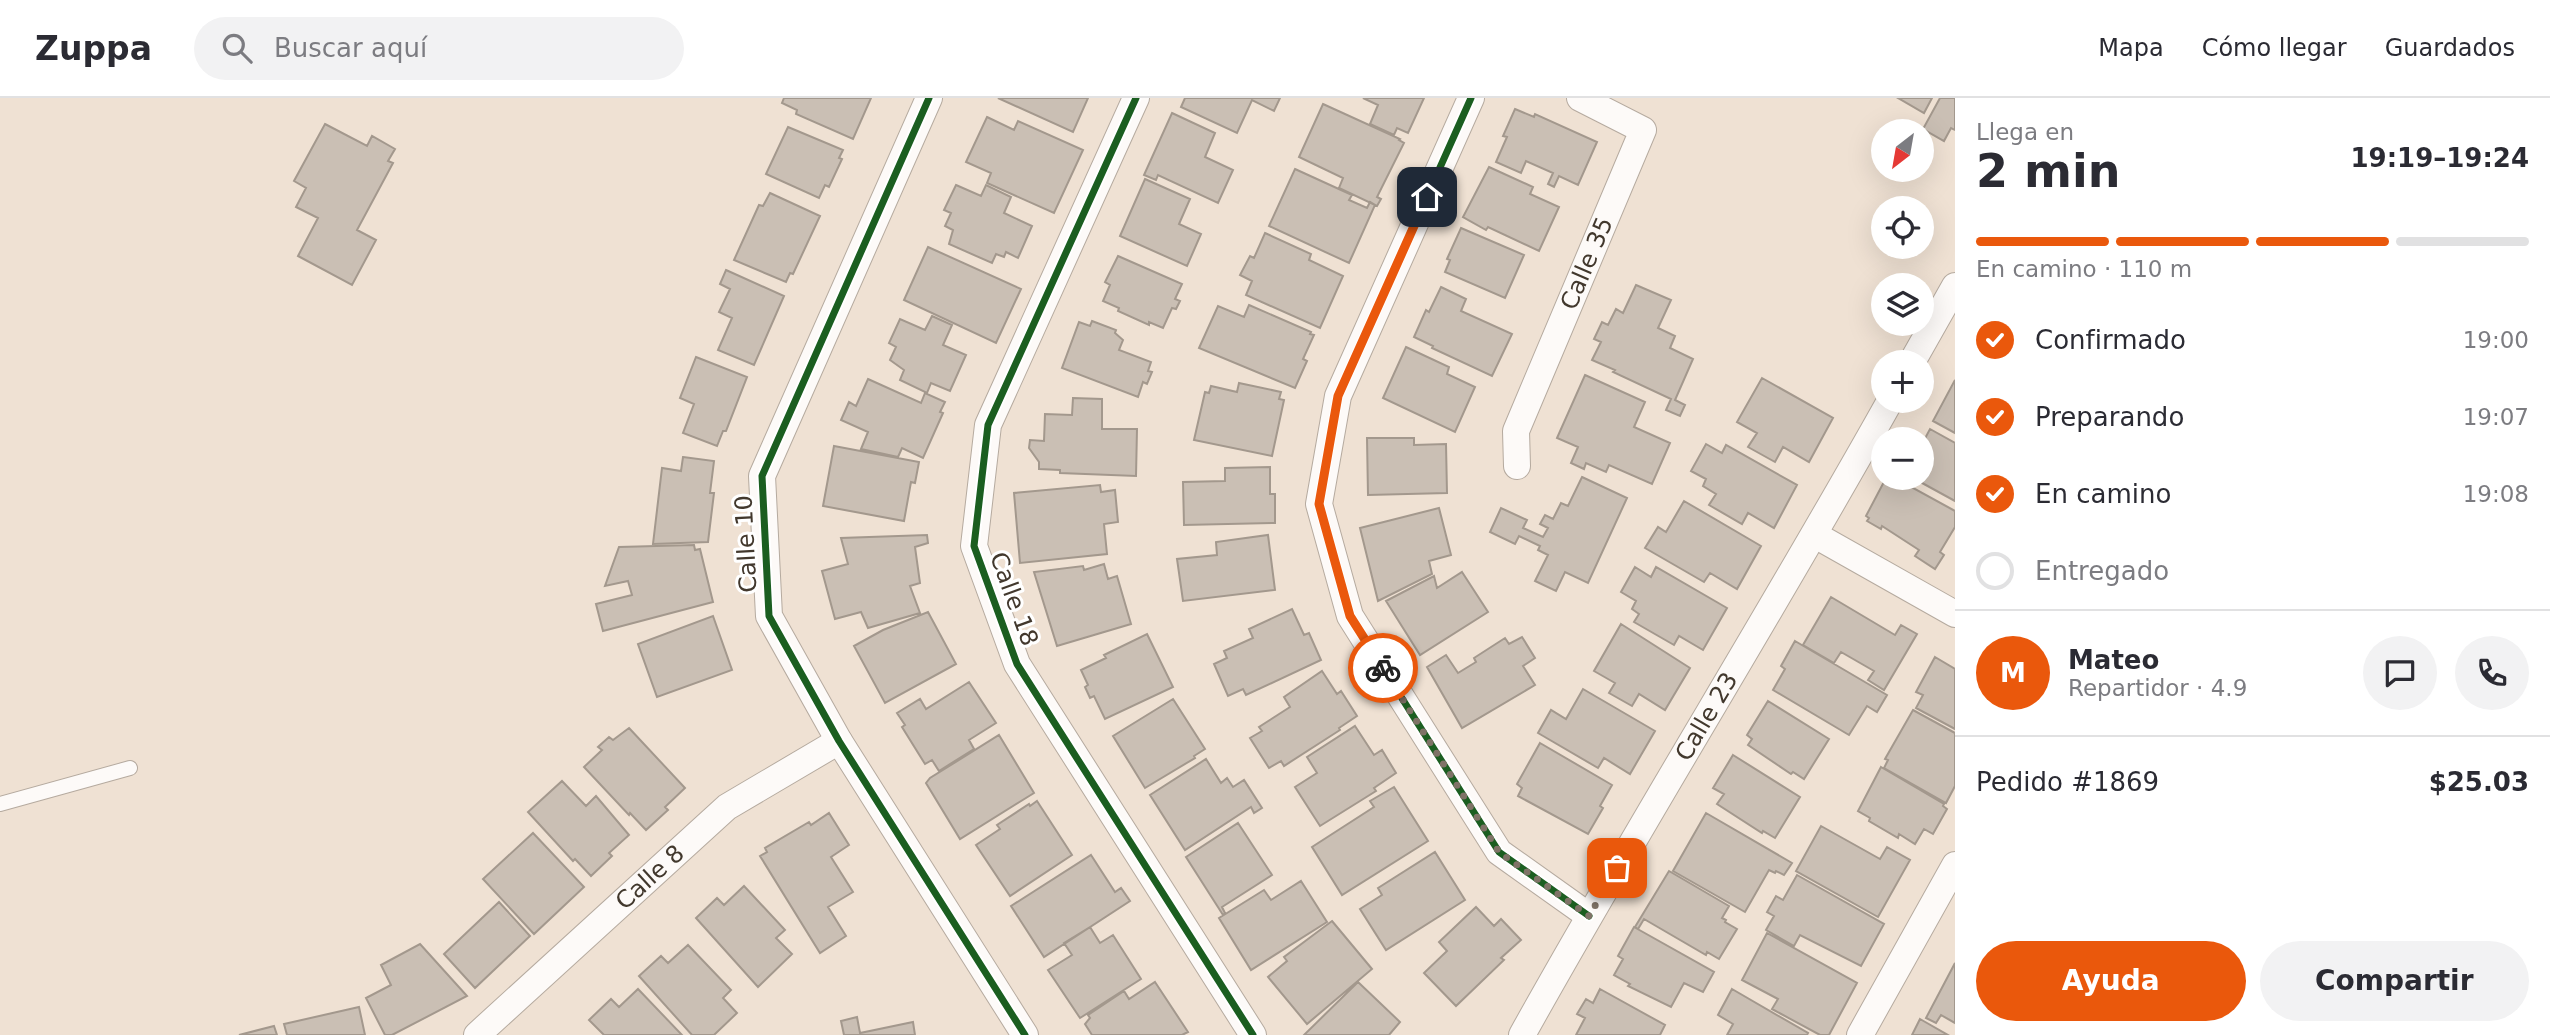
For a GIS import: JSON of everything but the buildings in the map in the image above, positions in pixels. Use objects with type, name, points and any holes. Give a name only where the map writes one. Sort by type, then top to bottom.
[{"type":"street","name":"Calle 10","points":[[929,98],[762,476],[769,616],[839,741],[1026,1035]]},
{"type":"street","name":"Calle 18","points":[[1136,98],[988,425],[974,546],[1017,664],[1253,1035]]},
{"type":"street","points":[[1471,98],[1338,396],[1319,504],[1350,616],[1499,852],[1589,916]]},
{"type":"street","name":"Calle 35","points":[[1517,466],[1516,431],[1643,131],[1580,98]]},
{"type":"street","points":[[1919,350],[1955,286]]},
{"type":"street","name":"Calle 23","points":[[1522,1035],[1883,413]]},
{"type":"street","points":[[1815,534],[1955,614]]},
{"type":"street","name":"Calle 8","points":[[477,1035],[727,807],[839,741]]},
{"type":"street","points":[[1860,1035],[1955,865]]},
{"type":"lane","points":[[0,804],[130,768]]},
{"type":"cycle path","points":[[929,98],[762,476],[769,616],[839,741],[1025,1035]]},
{"type":"cycle path","points":[[1136,98],[988,425],[974,546],[1017,664],[1253,1035]]},
{"type":"cycle path","points":[[1471,98],[1338,396],[1319,504],[1350,616],[1499,852],[1589,916]]},
{"type":"way so far","points":[[1383,668],[1499,852],[1589,916],[1617,868]]},
{"type":"route","points":[[1383,668],[1350,616],[1319,504],[1338,396],[1427,197]]}]
